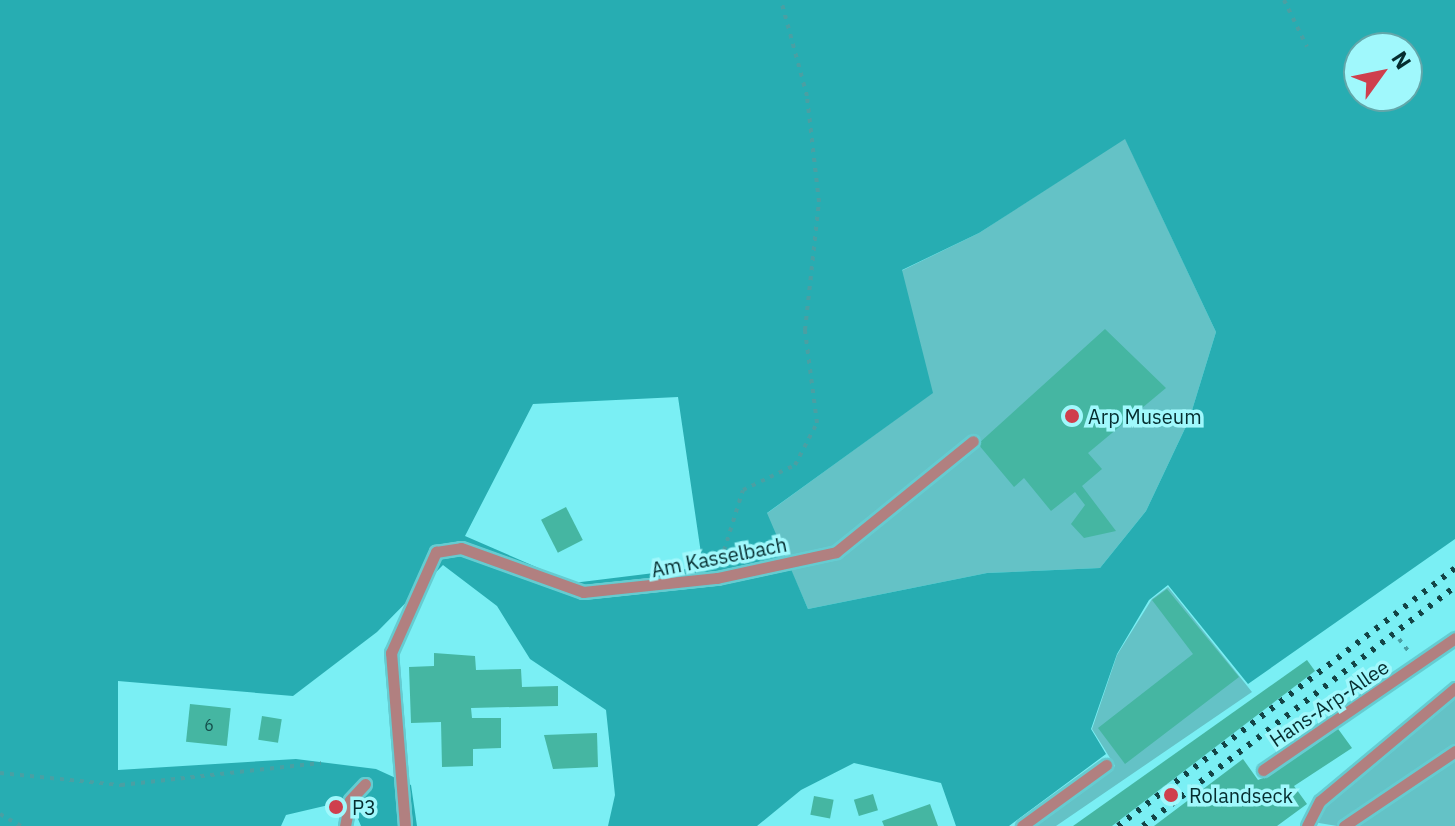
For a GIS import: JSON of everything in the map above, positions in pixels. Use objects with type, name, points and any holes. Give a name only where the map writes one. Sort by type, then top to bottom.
[{"type":"lane","name":"Am Kasselbach","points":[[405,826],[391,653],[436,552],[461,548],[583,592],[717,578],[836,552],[973,441]]},
{"type":"lane","name":"Hans-Arp-Allee","points":[[1263,770],[1455,638]]},
{"type":"lane","points":[[1307,826],[1320,801],[1455,688]]},
{"type":"lane","points":[[1344,826],[1455,751]]},
{"type":"lane","points":[[1022,826],[1106,765]]},
{"type":"lane","points":[[345,826],[350,800],[365,784]]},
{"type":"path","points":[[717,578],[743,490],[795,465],[817,423],[805,330],[819,202],[807,96],[781,0]]},
{"type":"path","points":[[1284,0],[1307,47]]},
{"type":"path","points":[[0,773],[121,785],[321,763]]},
{"type":"path","points":[[0,814],[21,826]]},
{"type":"shaded area","points":[[1125,138],[1216,332],[1189,420],[1146,511],[1100,568],[987,573],[808,609],[766,514],[932,393],[901,271],[979,233]]},
{"type":"shaded area","points":[[1168,587],[1252,692],[1056,826],[1033,826],[1115,766],[1092,729],[1117,655],[1152,599]]},
{"type":"shaded area","points":[[1455,698],[1455,747],[1337,826],[1313,822],[1324,804]]},
{"type":"shaded area","points":[[1455,757],[1455,826],[1353,826]]},
{"type":"green space","points":[[0,0],[1455,0],[1455,539],[1248,684],[1168,585],[1149,600],[1117,654],[1091,729],[1106,754],[1009,826],[956,826],[941,783],[854,763],[801,790],[757,826],[608,826],[615,795],[606,710],[530,659],[497,606],[443,565],[377,632],[293,696],[118,681],[118,770],[296,759],[376,769],[411,785],[417,826],[361,826],[350,800],[286,815],[281,826],[0,826]],"holes":[[[1125,139],[1216,332],[1189,420],[1146,511],[1100,568],[987,573],[808,609],[767,513],[933,393],[902,270],[979,233]],[[678,397],[703,567],[573,583],[465,536],[533,404]]]},
{"type":"building","name":"Arp Museum","points":[[1105,329],[1166,388],[1088,453],[1102,469],[1082,486],[1116,531],[1084,538],[1071,524],[1085,505],[1075,492],[1051,511],[1024,478],[1014,487],[978,444]]},
{"type":"building","points":[[566,507],[583,540],[558,553],[541,520]]},
{"type":"building","points":[[1167,589],[1239,677],[1125,764],[1098,728],[1193,654],[1152,600]]},
{"type":"building","points":[[434,653],[475,656],[476,670],[521,669],[522,687],[558,686],[558,706],[471,708],[472,718],[501,718],[501,748],[473,749],[473,766],[442,767],[441,722],[411,723],[409,667],[434,666]]},
{"type":"building","points":[[1307,660],[1315,671],[1112,826],[1073,826]]},
{"type":"building","points":[[190,704],[231,708],[227,746],[186,742]]},
{"type":"building","points":[[262,716],[282,719],[278,743],[258,740]]},
{"type":"building","points":[[1336,726],[1352,748],[1294,786],[1307,804],[1277,826],[1154,826],[1243,759],[1258,780],[1268,776]]},
{"type":"building","points":[[597,733],[598,767],[553,769],[544,735]]},
{"type":"building","points":[[873,794],[878,810],[859,816],[854,800]]},
{"type":"building","points":[[814,796],[834,800],[830,818],[810,815]]},
{"type":"building","points":[[930,804],[938,826],[884,826],[882,821]]},
{"type":"railway","points":[[1118,826],[1455,568]]},
{"type":"railway","points":[[1143,826],[1455,587]]},
{"type":"place","name":"Arp Museum","points":[[1072,416]]},
{"type":"place","name":"Rolandseck","points":[[1171,795]]},
{"type":"place","name":"P3","points":[[336,807]]}]
